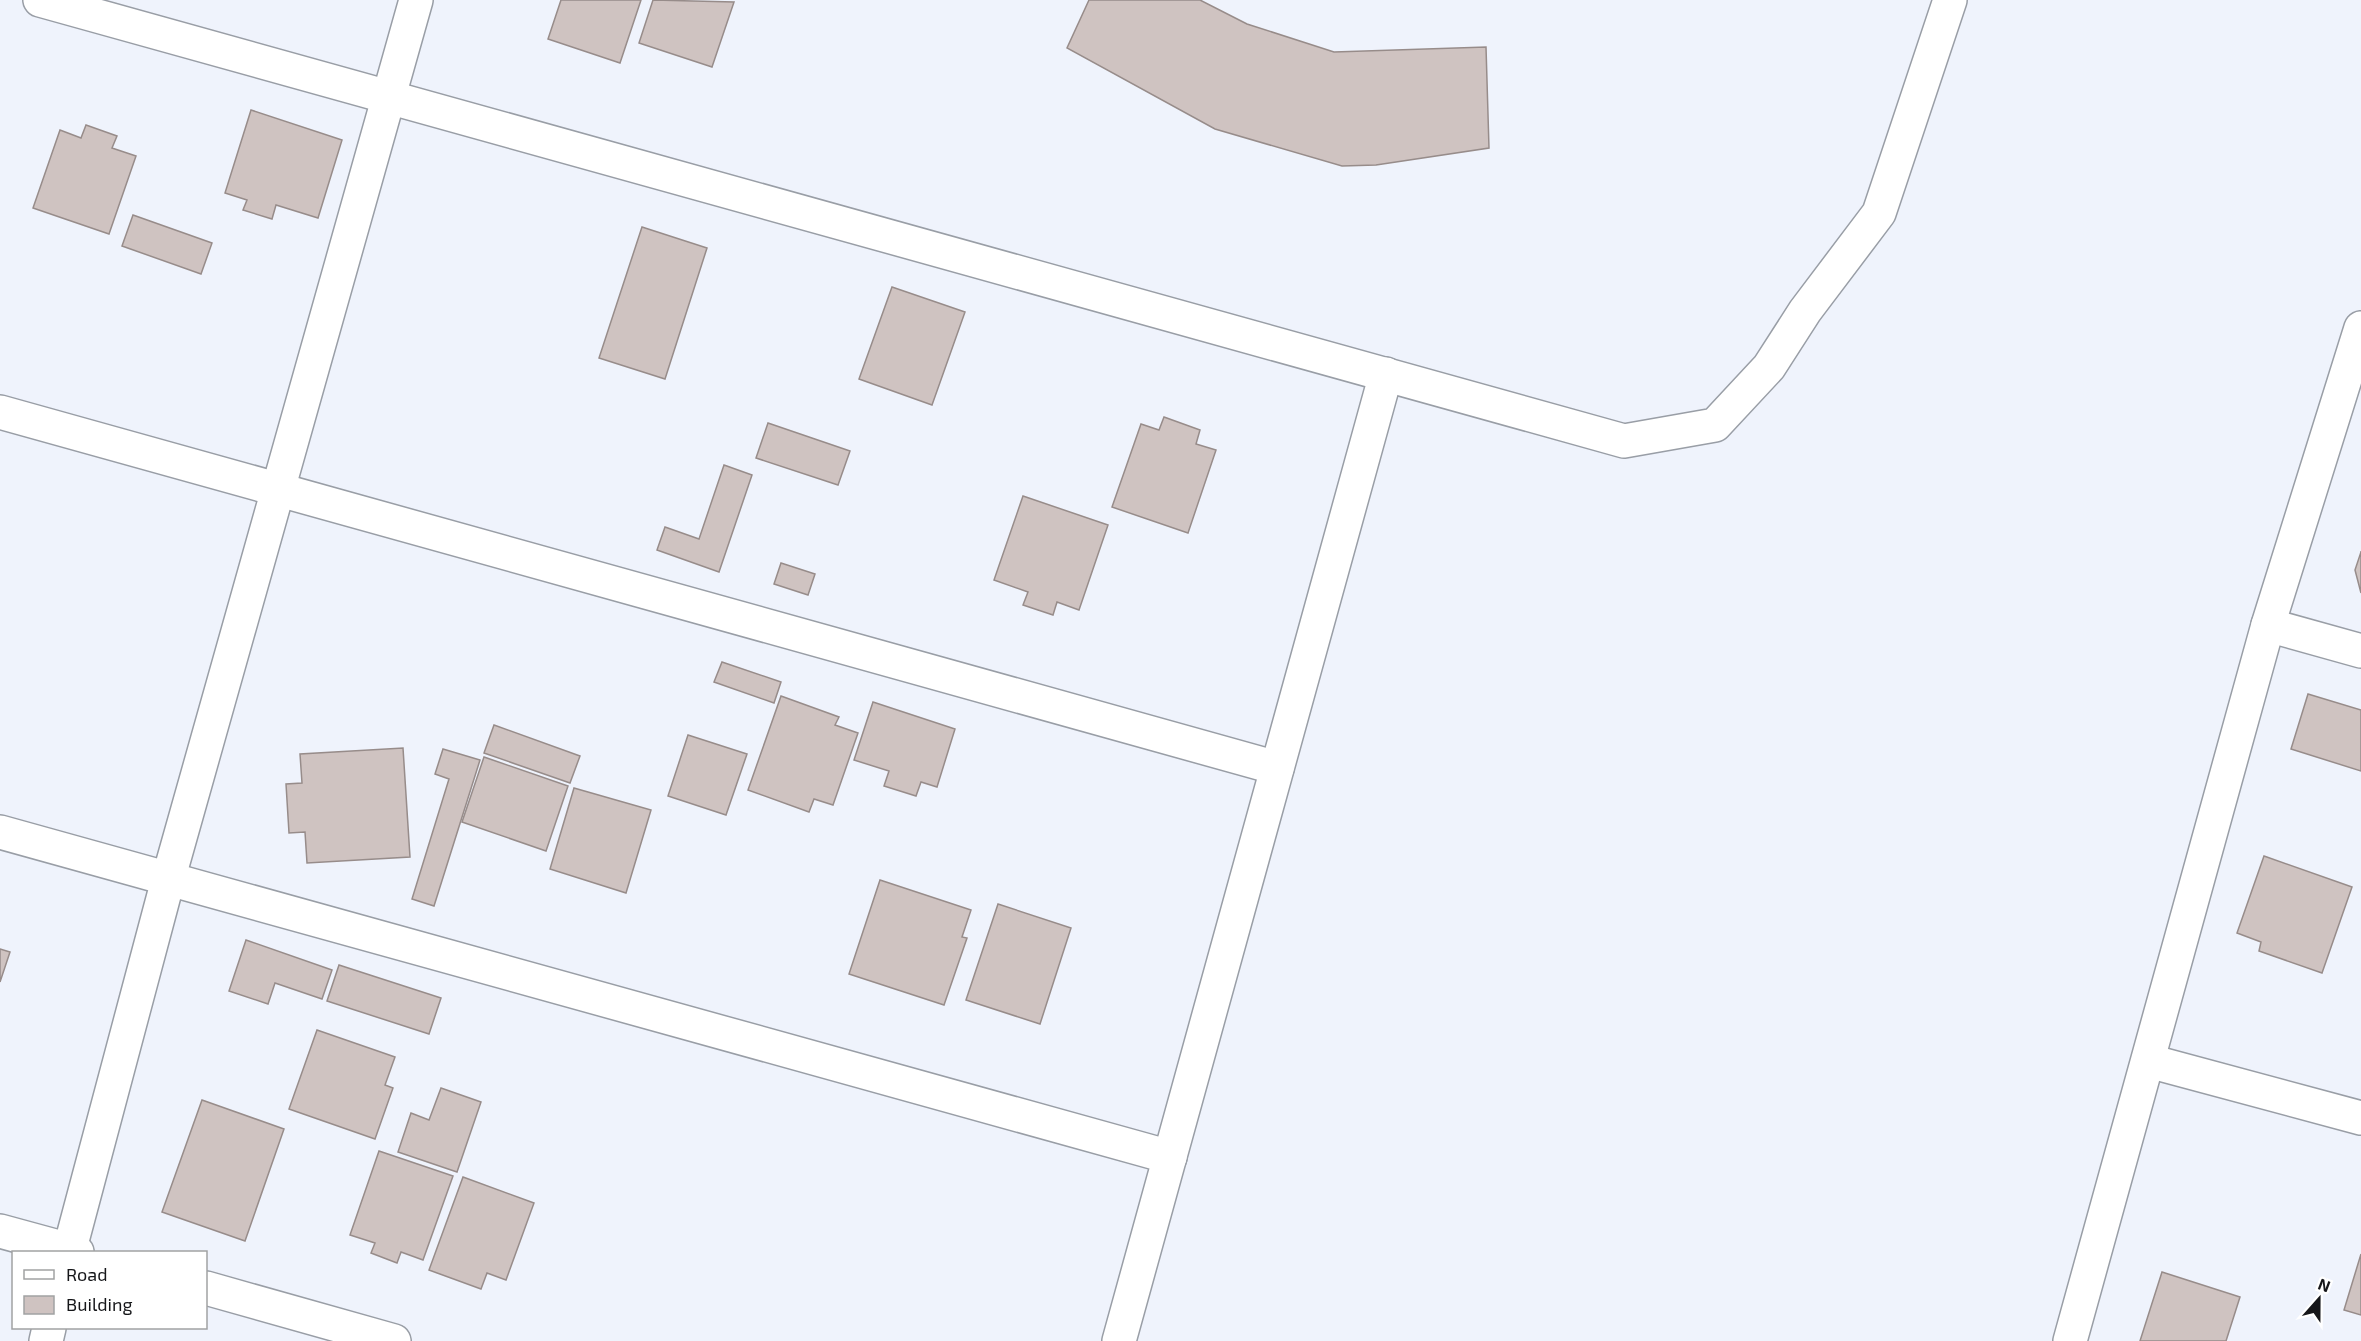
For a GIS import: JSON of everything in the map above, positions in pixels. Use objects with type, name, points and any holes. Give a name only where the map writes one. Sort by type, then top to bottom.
[{"type":"street","points":[[40,0],[1624,441],[1715,425],[1769,367],[1805,311],[1879,213],[1950,0]]},
{"type":"street","points":[[72,1251],[168,880],[416,0]]},
{"type":"street","points":[[2070,1341],[2268,625],[2361,328]]},
{"type":"street","points":[[1119,1341],[1386,374]]},
{"type":"street","points":[[0,412],[1277,768]]},
{"type":"street","points":[[2268,625],[2361,651]]},
{"type":"street","points":[[0,832],[1170,1157]]},
{"type":"street","points":[[2149,1061],[2361,1118]]},
{"type":"street","points":[[0,1231],[69,1251]]},
{"type":"street","points":[[207,1288],[394,1341]]},
{"type":"building","points":[[561,0],[641,0],[620,63],[548,39]]},
{"type":"building","points":[[653,0],[734,2],[712,67],[639,43]]},
{"type":"building","points":[[1089,0],[1200,0],[1247,24],[1334,52],[1486,47],[1489,148],[1376,165],[1342,166],[1215,129],[1067,48]]},
{"type":"building","points":[[251,110],[342,140],[318,218],[276,205],[272,219],[243,210],[247,200],[225,193]]},
{"type":"building","points":[[86,125],[117,136],[112,148],[136,156],[109,234],[33,208],[60,130],[81,138]]},
{"type":"building","points":[[133,215],[212,243],[201,274],[122,246]]},
{"type":"building","points":[[642,227],[707,248],[665,379],[599,358]]},
{"type":"building","points":[[892,287],[965,312],[932,405],[859,379]]},
{"type":"building","points":[[1164,417],[1200,430],[1196,444],[1216,450],[1188,533],[1112,507],[1141,424],[1159,430]]},
{"type":"building","points":[[768,423],[850,451],[838,485],[756,458]]},
{"type":"building","points":[[724,465],[752,475],[719,572],[657,550],[665,527],[699,539]]},
{"type":"building","points":[[1023,496],[1108,525],[1079,610],[1057,602],[1053,615],[1023,605],[1028,592],[994,580]]},
{"type":"building","points":[[2361,552],[2361,593],[2355,570]]},
{"type":"building","points":[[781,563],[815,574],[808,595],[774,584]]},
{"type":"building","points":[[722,662],[781,682],[774,703],[714,682]]},
{"type":"building","points":[[2308,694],[2361,710],[2361,771],[2291,749]]},
{"type":"building","points":[[781,696],[839,717],[835,725],[858,733],[833,805],[814,799],[809,812],[748,790]]},
{"type":"building","points":[[873,702],[955,729],[937,787],[921,782],[916,796],[884,786],[889,771],[854,760]]},
{"type":"building","points":[[494,725],[580,756],[570,783],[484,753]]},
{"type":"building","points":[[688,735],[747,754],[726,815],[668,796]]},
{"type":"building","points":[[403,748],[410,857],[307,863],[305,832],[289,833],[286,784],[302,783],[300,754]]},
{"type":"building","points":[[443,749],[480,760],[434,906],[412,899],[449,779],[435,774]]},
{"type":"building","points":[[484,757],[568,786],[546,851],[462,822]]},
{"type":"building","points":[[574,788],[651,810],[626,893],[550,869]]},
{"type":"building","points":[[2264,856],[2352,887],[2322,973],[2259,951],[2261,942],[2237,933]]},
{"type":"building","points":[[880,880],[971,910],[962,937],[967,938],[944,1005],[849,974]]},
{"type":"building","points":[[998,904],[1071,928],[1040,1024],[966,1000]]},
{"type":"building","points":[[246,940],[332,970],[322,999],[275,983],[268,1004],[229,991]]},
{"type":"building","points":[[0,949],[10,952],[0,982]]},
{"type":"building","points":[[339,965],[441,998],[429,1034],[327,1001]]},
{"type":"building","points":[[317,1030],[395,1057],[385,1085],[393,1088],[375,1139],[289,1109]]},
{"type":"building","points":[[441,1088],[481,1102],[457,1172],[398,1152],[411,1113],[429,1120]]},
{"type":"building","points":[[202,1100],[284,1129],[245,1241],[162,1212]]},
{"type":"building","points":[[379,1151],[453,1176],[423,1260],[401,1252],[397,1263],[371,1253],[375,1243],[350,1235]]},
{"type":"building","points":[[463,1177],[534,1203],[506,1280],[487,1273],[481,1289],[429,1270]]},
{"type":"building","points":[[2361,1254],[2361,1315],[2344,1310]]},
{"type":"building","points":[[2162,1272],[2240,1297],[2226,1341],[2140,1341]]}]
